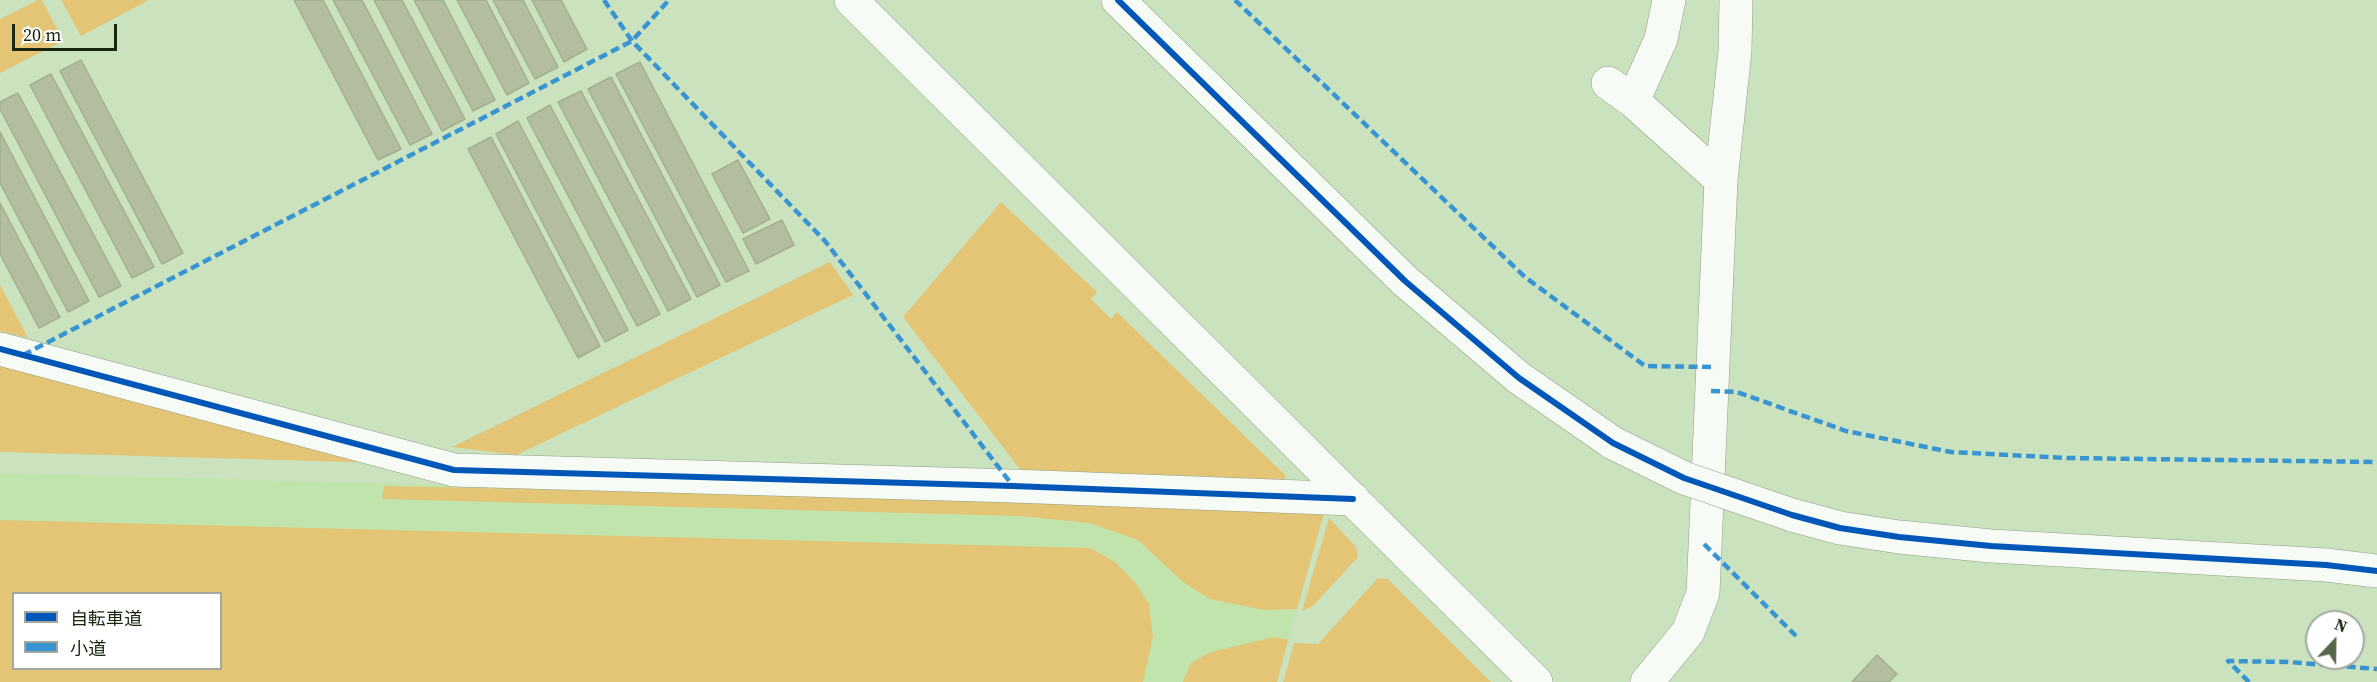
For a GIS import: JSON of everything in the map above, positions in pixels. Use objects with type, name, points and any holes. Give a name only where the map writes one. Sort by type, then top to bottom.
[{"type":"street","points":[[850,0],[1536,682]]},
{"type":"street","points":[[1118,0],[1405,280],[1519,378],[1613,443],[1684,478],[1792,515],[1840,528],[1980,545],[2326,565],[2377,571]]},
{"type":"street","points":[[1669,0],[1661,39],[1620,92],[1720,180]]},
{"type":"street","points":[[1647,682],[1688,632],[1702,593],[1720,180],[1735,51],[1736,0]]},
{"type":"street","points":[[0,349],[454,470],[1013,486],[1353,499]]},
{"type":"shaded area","points":[[42,0],[63,41],[0,73],[0,19]]},
{"type":"shaded area","points":[[61,0],[149,0],[81,36]]},
{"type":"shaded area","points":[[1001,202],[1097,292],[1091,299],[1111,319],[1117,312],[1286,476],[1281,485],[1026,477],[903,317]]},
{"type":"shaded area","points":[[830,262],[853,295],[516,455],[452,447]]},
{"type":"shaded area","points":[[0,285],[28,338],[0,331]]},
{"type":"shaded area","points":[[0,364],[385,463],[0,452]]},
{"type":"shaded area","points":[[0,473],[766,494],[1324,513],[1277,682],[0,682]]},
{"type":"shaded area","points":[[384,486],[766,494],[1324,513],[1297,609],[1264,610],[1210,599],[1183,582],[1138,540],[1089,523],[1020,516],[382,499]]},
{"type":"shaded area","points":[[1329,518],[1356,547],[1358,557],[1313,606],[1302,611]]},
{"type":"shaded area","points":[[0,520],[1090,548],[1115,562],[1134,581],[1149,604],[1153,637],[1143,682],[0,682]]},
{"type":"shaded area","points":[[1378,578],[1388,579],[1491,682],[1283,682],[1294,643],[1318,644]]},
{"type":"shaded area","points":[[1274,637],[1288,640],[1277,682],[1183,682],[1191,663],[1211,652]]},
{"type":"building","points":[[294,0],[323,0],[401,149],[378,160]]},
{"type":"building","points":[[333,0],[362,0],[432,134],[410,145]]},
{"type":"building","points":[[374,0],[402,0],[465,119],[442,131]]},
{"type":"building","points":[[414,0],[443,0],[495,100],[473,111]]},
{"type":"building","points":[[457,0],[486,0],[529,83],[507,95]]},
{"type":"building","points":[[493,0],[523,0],[558,67],[535,79]]},
{"type":"building","points":[[532,0],[561,0],[587,49],[564,62]]},
{"type":"building","points":[[81,60],[183,253],[162,264],[60,71]]},
{"type":"building","points":[[640,62],[749,271],[726,282],[616,74]]},
{"type":"building","points":[[51,74],[154,267],[132,278],[30,85]]},
{"type":"building","points":[[611,77],[720,285],[697,297],[588,89]]},
{"type":"building","points":[[581,91],[691,299],[668,311],[558,102]]},
{"type":"building","points":[[18,93],[121,286],[99,297],[0,109],[0,102]]},
{"type":"building","points":[[550,105],[660,314],[637,326],[527,118]]},
{"type":"building","points":[[518,121],[628,330],[605,342],[496,134]]},
{"type":"building","points":[[0,132],[89,301],[68,312],[0,183]]},
{"type":"building","points":[[491,137],[600,346],[578,358],[468,149]]},
{"type":"building","points":[[738,160],[770,219],[743,233],[712,174]]},
{"type":"building","points":[[0,203],[60,317],[39,328],[0,254]]},
{"type":"building","points":[[782,220],[794,245],[756,264],[743,239]]},
{"type":"building","points":[[1877,655],[1897,674],[1889,682],[1852,682]]},
{"type":"marked path","points":[[604,0],[632,41],[825,241],[1013,486]]},
{"type":"marked path","points":[[23,355],[632,41],[669,0]]},
{"type":"marked path","points":[[1235,0],[1525,277],[1645,366],[1712,367]]},
{"type":"marked path","points":[[1711,391],[1737,392],[1846,431],[1951,452],[2067,458],[2377,462]]},
{"type":"marked path","points":[[1704,544],[1796,636]]},
{"type":"marked path","points":[[2249,682],[2228,661],[2288,662],[2377,669]]},
{"type":"cycle path","points":[[1118,0],[1405,281],[1519,378],[1613,443],[1684,478],[1792,515],[1840,528],[1899,537],[1991,546],[2326,565],[2377,571]]},
{"type":"cycle path","points":[[0,349],[454,470],[1013,486],[1353,499]]}]
